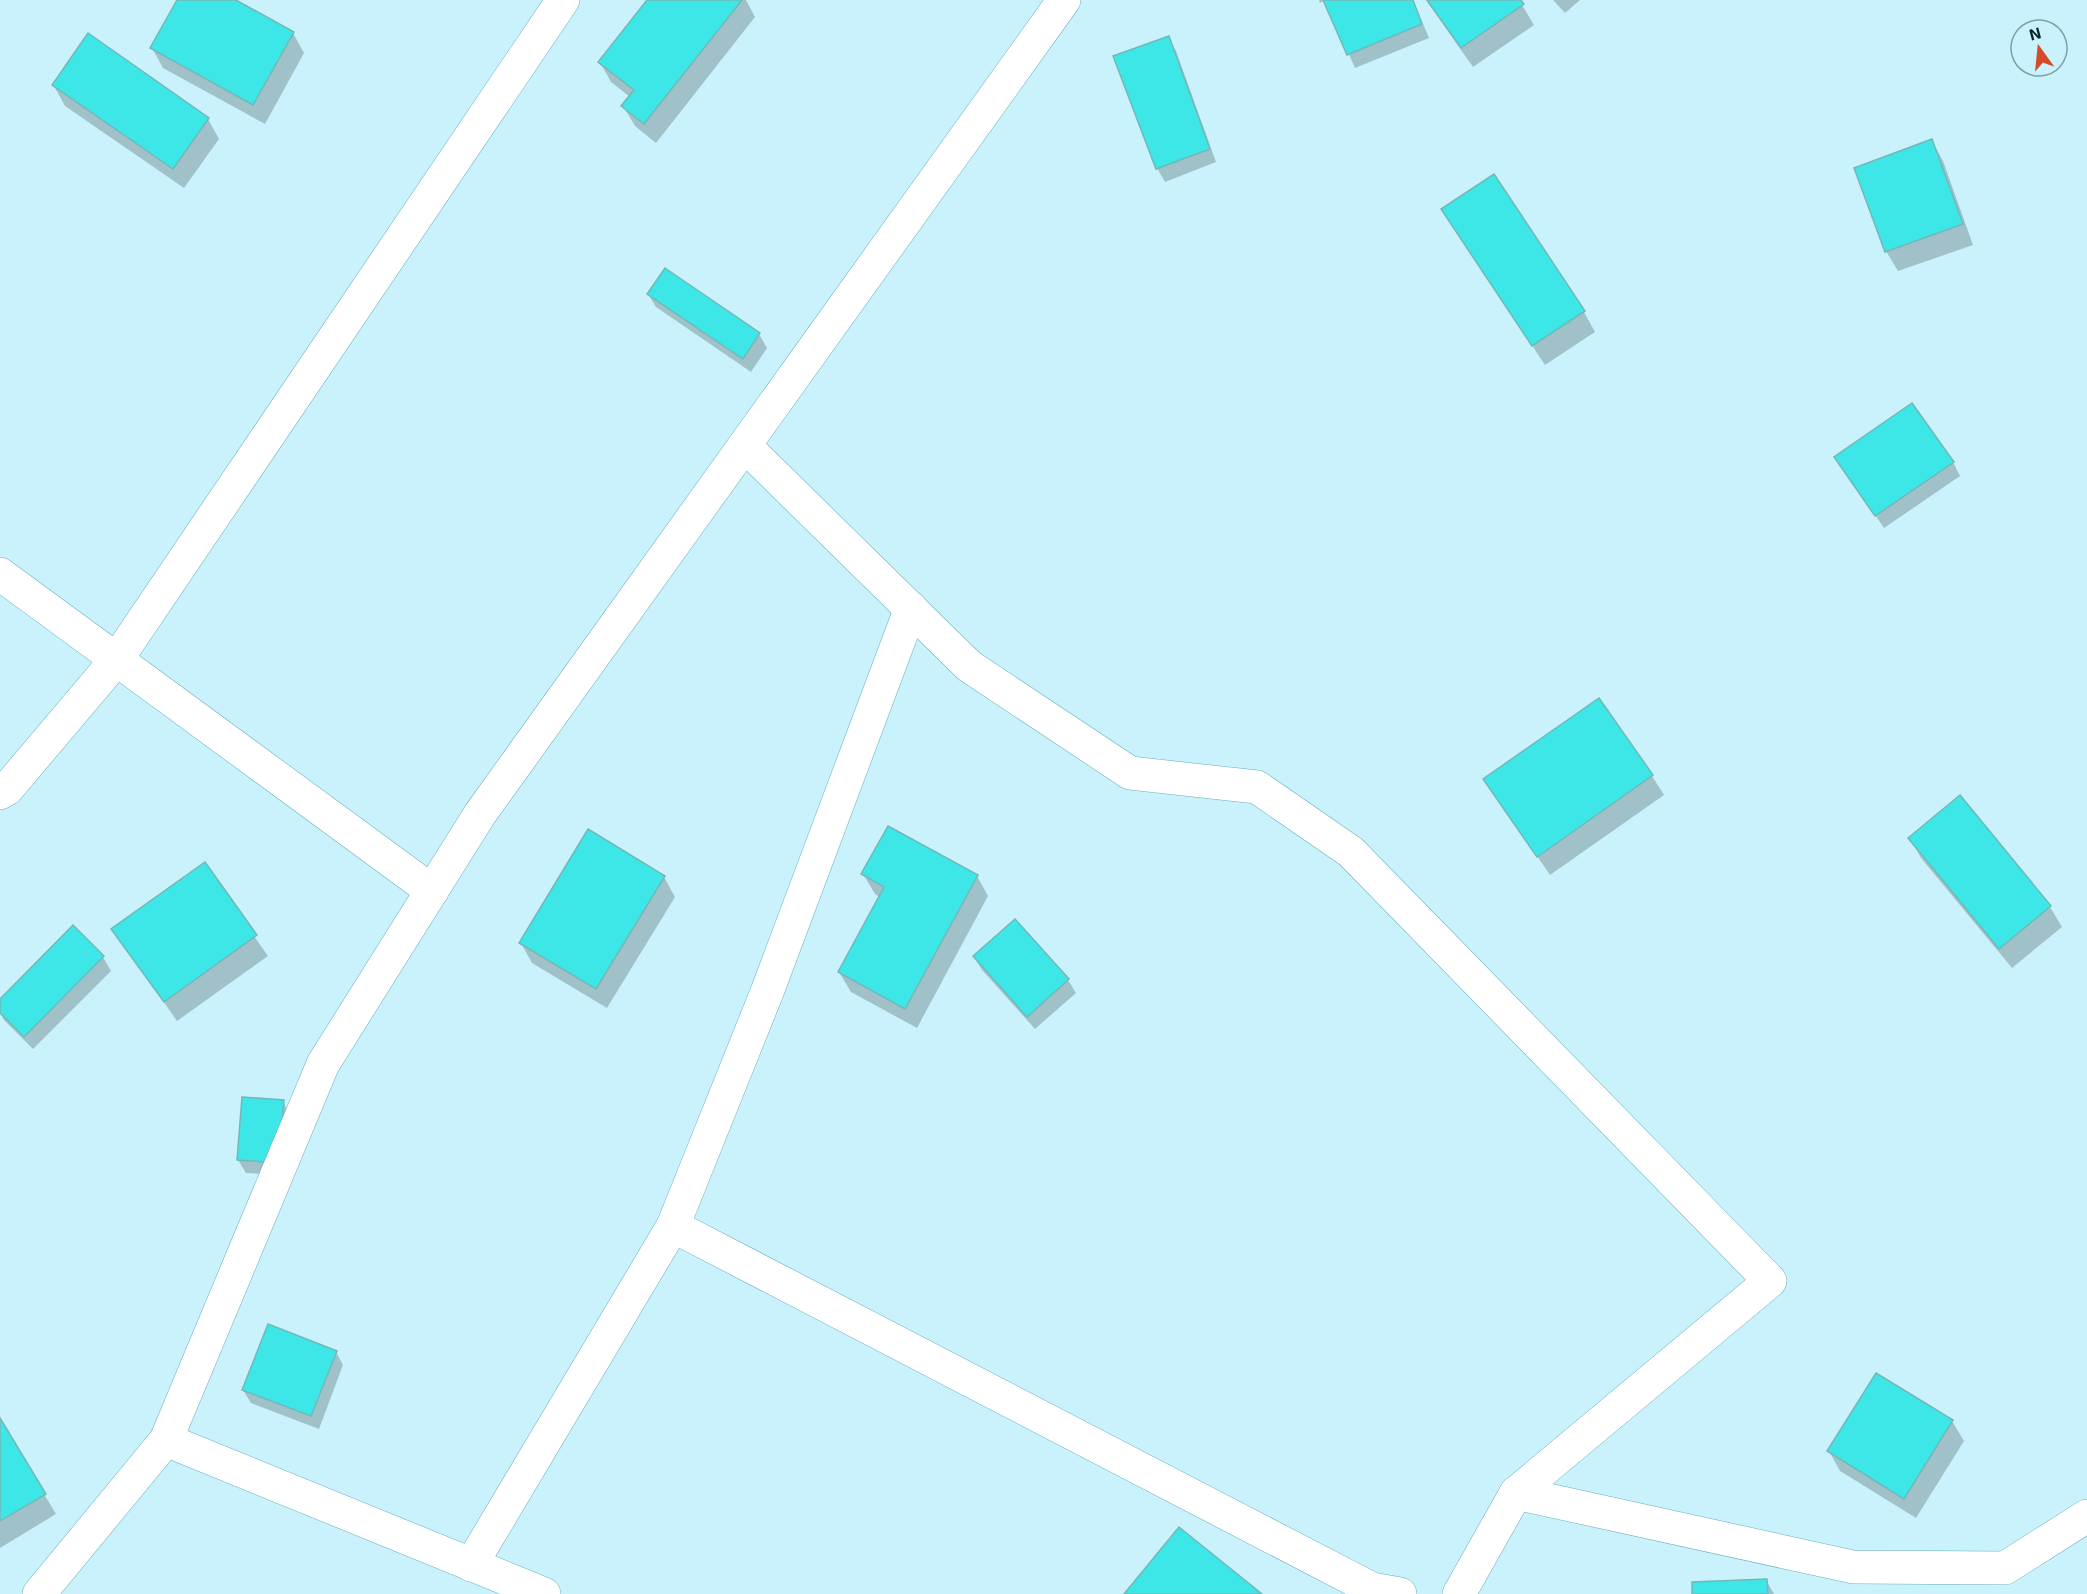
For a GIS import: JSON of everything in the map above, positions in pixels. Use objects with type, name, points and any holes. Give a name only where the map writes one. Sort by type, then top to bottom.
[{"type":"street","points":[[0,793],[7,789],[117,659],[563,0]]},
{"type":"street","points":[[39,1594],[166,1440],[323,1064],[480,814],[1064,0]]},
{"type":"street","points":[[745,446],[969,666],[1130,773],[1257,787],[1351,852],[1770,1281],[1516,1493],[1460,1594]]},
{"type":"street","points":[[0,574],[432,891]]},
{"type":"street","points":[[471,1564],[673,1226],[767,992],[911,608]]},
{"type":"street","points":[[673,1226],[1372,1589],[1400,1594]]},
{"type":"street","points":[[166,1440],[544,1594]]},
{"type":"street","points":[[1516,1493],[1849,1581],[2005,1568],[2087,1516]]},
{"type":"building","points":[[177,0],[236,0],[294,32],[253,105],[150,48]]},
{"type":"building","points":[[647,0],[742,0],[644,124],[621,106],[634,90],[598,62]]},
{"type":"building","points":[[1323,0],[1413,0],[1422,24],[1347,55]]},
{"type":"building","points":[[1427,0],[1521,0],[1524,4],[1461,48]]},
{"type":"building","points":[[88,33],[209,118],[173,169],[52,85]]},
{"type":"building","points":[[1169,36],[1210,149],[1156,169],[1113,56]]},
{"type":"building","points":[[1932,139],[1963,224],[1885,252],[1854,168]]},
{"type":"building","points":[[1494,174],[1585,311],[1532,346],[1441,209]]},
{"type":"building","points":[[665,268],[760,333],[743,359],[647,294]]},
{"type":"building","points":[[1912,403],[1954,462],[1875,516],[1834,457]]},
{"type":"building","points":[[1599,698],[1653,775],[1537,857],[1483,779]]},
{"type":"building","points":[[1960,795],[2051,906],[1999,949],[1908,838]]},
{"type":"building","points":[[888,826],[978,875],[905,1009],[838,972],[884,887],[861,874]]},
{"type":"building","points":[[588,829],[665,876],[596,989],[519,943]]},
{"type":"building","points":[[205,862],[257,935],[164,1002],[111,929]]},
{"type":"building","points":[[1015,919],[1069,979],[1027,1017],[973,956]]},
{"type":"building","points":[[73,925],[104,956],[24,1037],[0,1013],[0,999]]},
{"type":"building","points":[[242,1097],[284,1100],[279,1163],[237,1160]]},
{"type":"building","points":[[268,1324],[337,1351],[311,1416],[242,1390]]},
{"type":"building","points":[[1876,1373],[1953,1420],[1904,1499],[1827,1451]]},
{"type":"building","points":[[0,1418],[46,1494],[0,1521]]},
{"type":"building","points":[[1179,1527],[1262,1594],[1124,1594]]},
{"type":"building","points":[[1767,1579],[1768,1594],[1692,1594],[1692,1582]]}]
